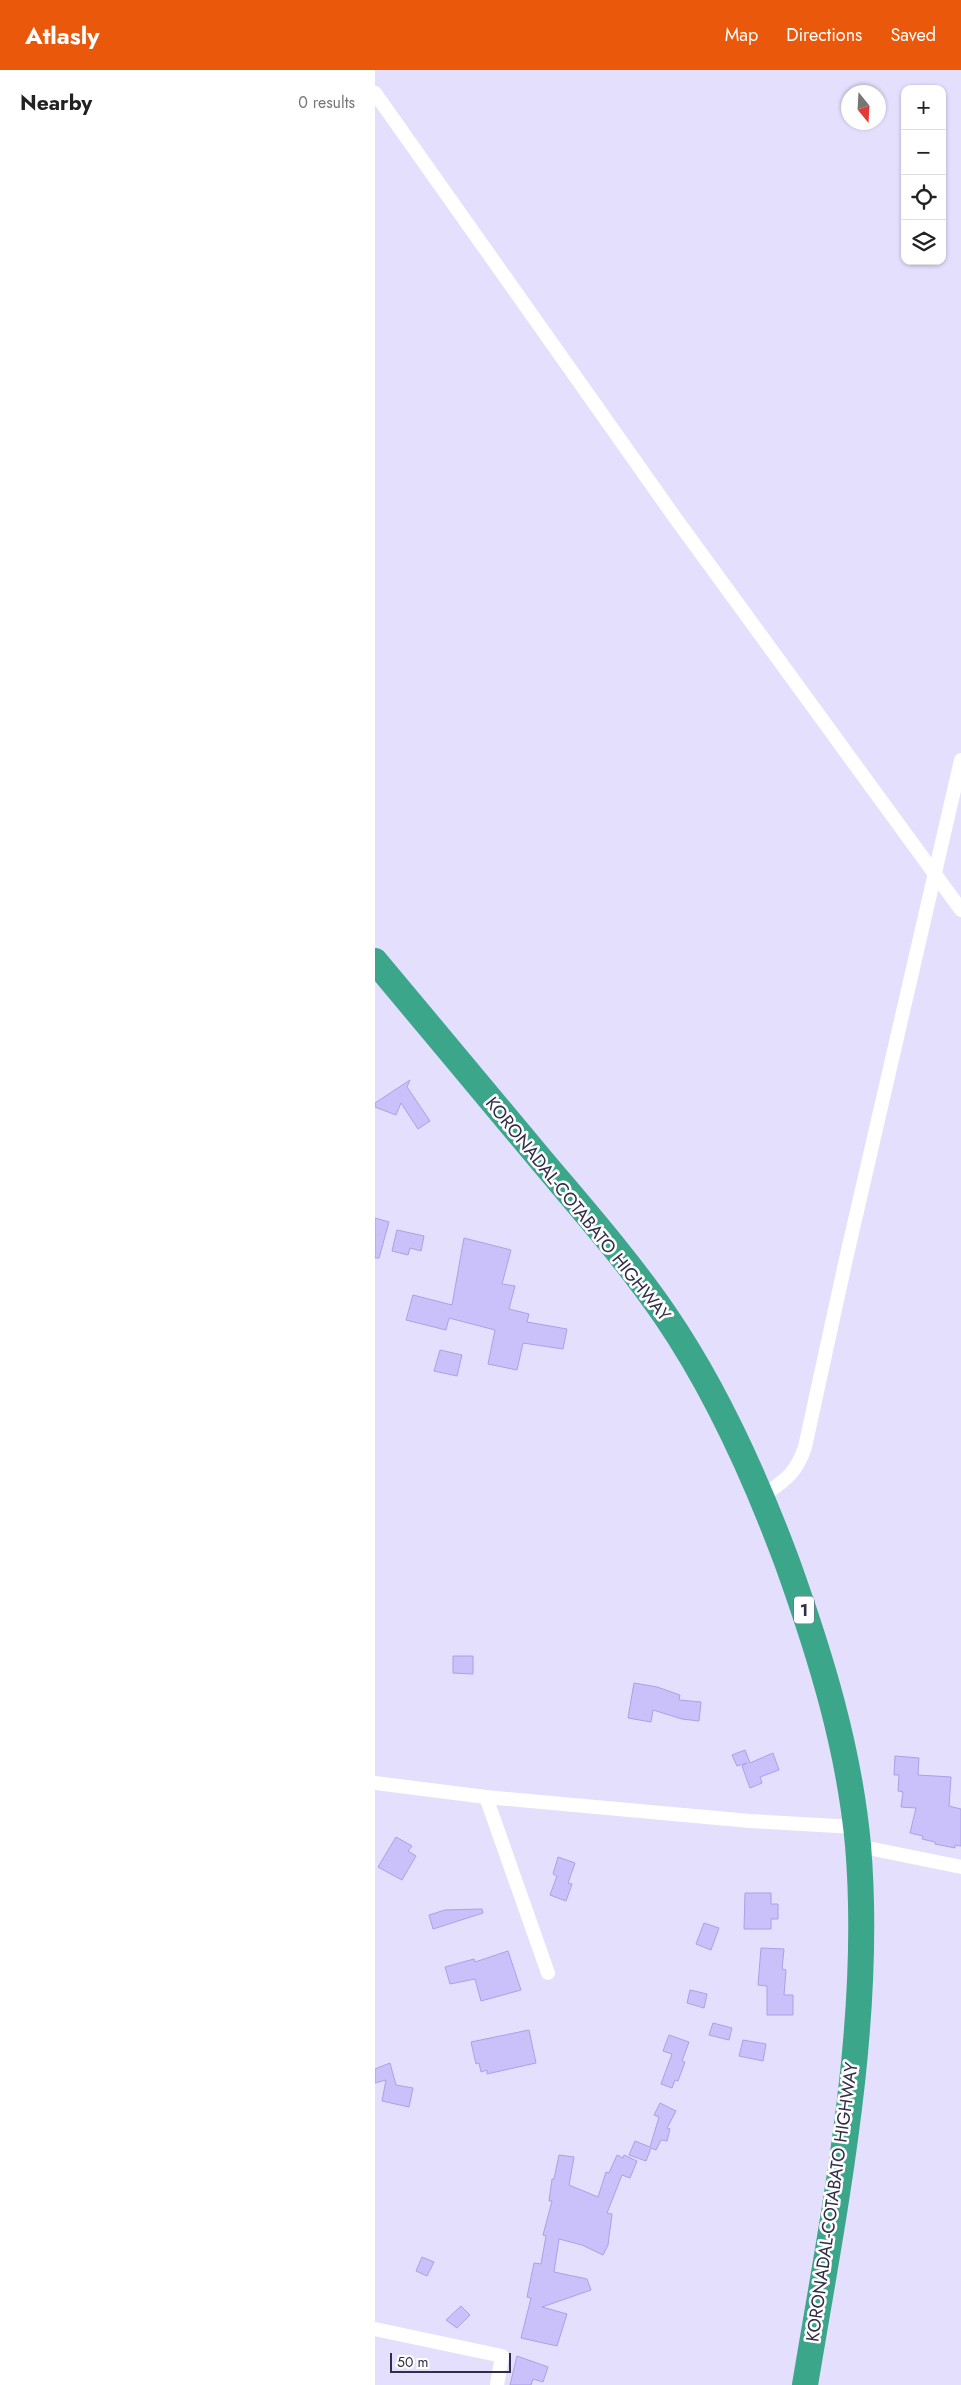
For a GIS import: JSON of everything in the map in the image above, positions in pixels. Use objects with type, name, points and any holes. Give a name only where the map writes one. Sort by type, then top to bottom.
[{"type":"highway","name":"KORONADAL-COTABATO HIGHWAY","points":[[375,961],[567,1190],[665,1315],[714,1395],[763,1496],[810,1627],[828,1686],[845,1760],[857,1836],[861,1958],[853,2072],[844,2147],[805,2385]]},
{"type":"street","points":[[375,93],[676,519],[961,910]]},
{"type":"street","points":[[763,1496],[792,1474],[799,1465],[805,1447],[846,1258],[961,760]]},
{"type":"street","points":[[375,1784],[486,1797],[750,1821],[857,1836],[961,1867]]},
{"type":"street","points":[[486,1797],[548,1973]]},
{"type":"street","points":[[375,2329],[502,2356],[497,2385]]},
{"type":"building","points":[[410,1080],[407,1087],[430,1121],[418,1129],[401,1103],[396,1115],[375,1107],[375,1103]]},
{"type":"building","points":[[375,1218],[389,1222],[379,1258],[375,1258]]},
{"type":"building","points":[[397,1230],[424,1236],[421,1251],[410,1248],[408,1255],[392,1251]]},
{"type":"building","points":[[464,1238],[511,1250],[502,1284],[515,1286],[509,1309],[529,1314],[527,1322],[567,1329],[563,1349],[523,1343],[517,1370],[488,1364],[495,1330],[449,1318],[446,1330],[406,1320],[413,1295],[452,1305]]},
{"type":"building","points":[[440,1350],[462,1355],[457,1376],[434,1371]]},
{"type":"building","points":[[453,1656],[473,1656],[473,1674],[453,1673]]},
{"type":"building","points":[[634,1683],[657,1687],[680,1695],[679,1700],[701,1702],[699,1721],[682,1719],[653,1710],[651,1722],[628,1718]]},
{"type":"building","points":[[745,1750],[750,1763],[773,1753],[779,1770],[760,1777],[762,1783],[750,1788],[742,1766],[747,1763],[737,1766],[732,1755]]},
{"type":"building","points":[[895,1756],[919,1758],[918,1775],[951,1777],[949,1806],[961,1809],[961,1846],[955,1845],[955,1848],[935,1844],[935,1842],[922,1839],[923,1836],[910,1833],[916,1808],[901,1807],[903,1792],[898,1791],[899,1775],[894,1775]]},
{"type":"building","points":[[396,1837],[412,1846],[408,1851],[416,1856],[402,1880],[378,1867]]},
{"type":"building","points":[[558,1857],[575,1863],[568,1883],[572,1884],[566,1901],[550,1895],[557,1876],[553,1874]]},
{"type":"building","points":[[745,1893],[771,1893],[771,1904],[778,1904],[778,1919],[771,1919],[771,1929],[744,1929]]},
{"type":"building","points":[[482,1909],[483,1913],[433,1929],[429,1915],[445,1910]]},
{"type":"building","points":[[704,1923],[719,1928],[711,1950],[696,1944]]},
{"type":"building","points":[[761,1948],[784,1949],[782,1969],[786,1970],[784,1995],[793,1995],[793,2015],[767,2015],[767,1986],[758,1985]]},
{"type":"building","points":[[508,1951],[521,1990],[481,2001],[475,1979],[450,1984],[445,1967],[474,1959],[475,1962]]},
{"type":"building","points":[[690,1990],[707,1994],[704,2008],[687,2003]]},
{"type":"building","points":[[713,2023],[732,2028],[729,2040],[709,2035]]},
{"type":"building","points":[[529,2030],[536,2063],[487,2074],[487,2070],[481,2072],[479,2063],[476,2064],[471,2042]]},
{"type":"building","points":[[669,2035],[689,2042],[682,2061],[685,2062],[678,2081],[675,2080],[672,2088],[661,2084],[672,2054],[663,2051]]},
{"type":"building","points":[[743,2040],[766,2044],[763,2061],[739,2056]]},
{"type":"building","points":[[390,2063],[396,2085],[413,2088],[409,2107],[382,2101],[386,2080],[375,2083],[375,2069]]},
{"type":"building","points":[[660,2103],[676,2111],[667,2128],[670,2129],[667,2141],[661,2140],[656,2150],[651,2148],[646,2161],[629,2155],[635,2141],[650,2147],[659,2117],[654,2115]]},
{"type":"building","points":[[559,2155],[574,2157],[569,2185],[598,2197],[606,2172],[609,2173],[617,2155],[623,2158],[624,2155],[637,2161],[630,2178],[622,2175],[607,2213],[612,2214],[608,2245],[603,2255],[582,2245],[559,2239],[554,2272],[587,2279],[591,2290],[542,2307],[567,2314],[557,2346],[521,2338],[531,2298],[527,2297],[534,2263],[541,2264],[546,2236],[543,2235],[552,2201],[549,2201],[552,2179],[554,2179]]},
{"type":"building","points":[[422,2257],[434,2262],[427,2276],[416,2271]]},
{"type":"building","points":[[461,2306],[470,2315],[457,2328],[446,2320]]},
{"type":"building","points":[[517,2356],[548,2367],[543,2382],[533,2379],[531,2385],[510,2385]]}]
